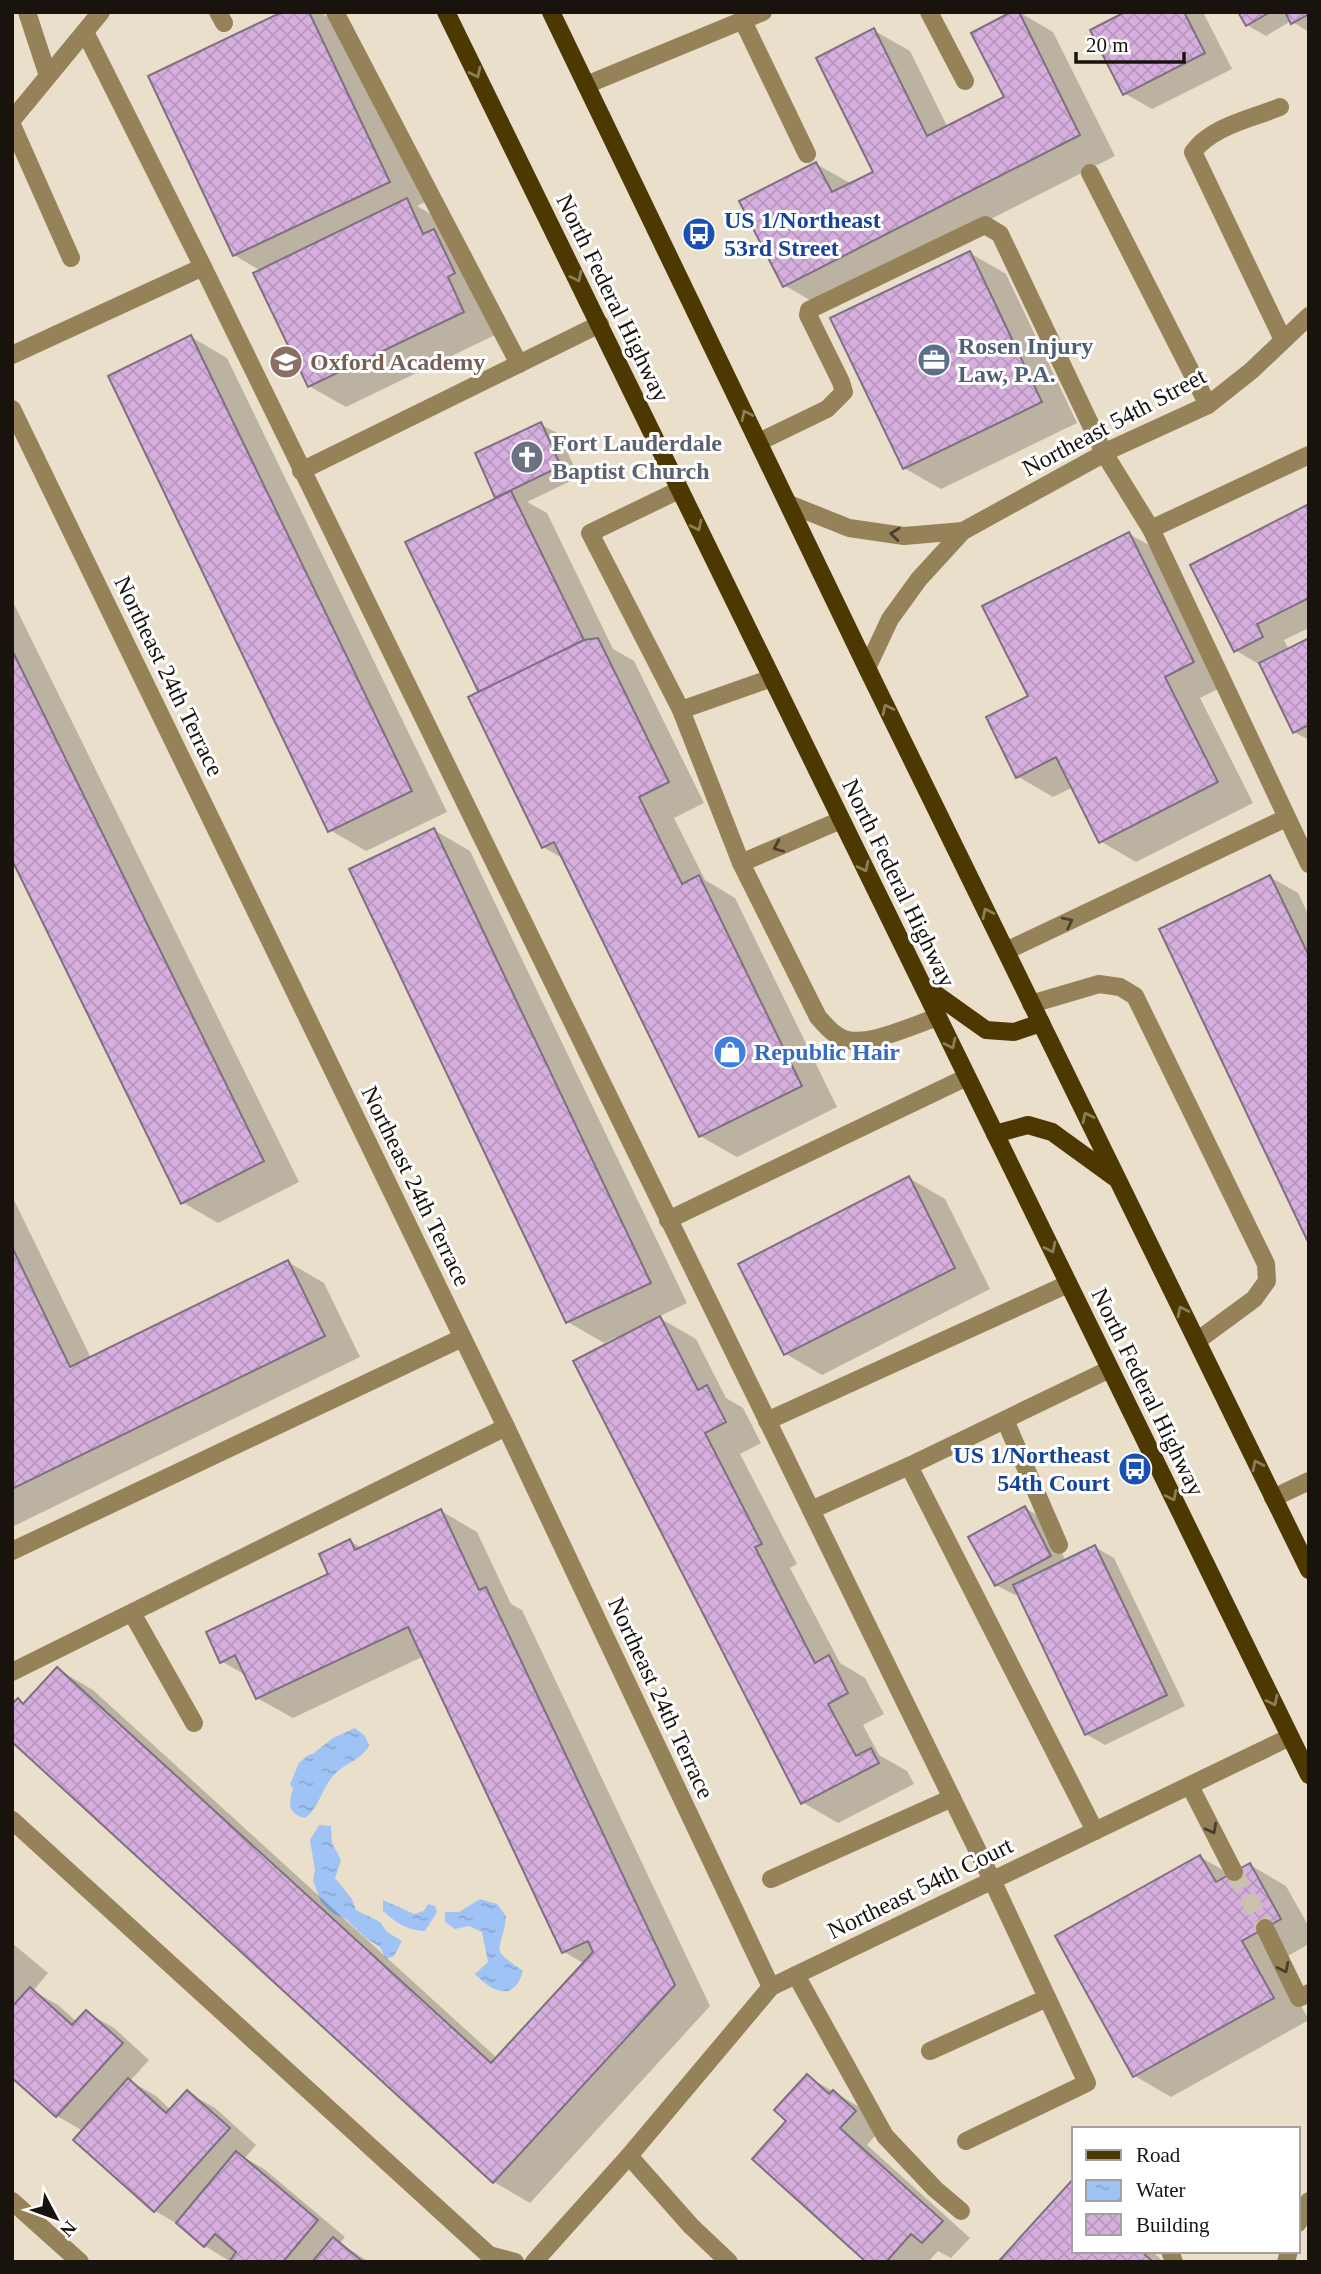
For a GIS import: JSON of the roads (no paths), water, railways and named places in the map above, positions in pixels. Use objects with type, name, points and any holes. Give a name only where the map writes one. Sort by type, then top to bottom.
[{"type":"main road","name":"North Federal Highway","points":[[446,12],[1309,1775]]},
{"type":"main road","points":[[551,12],[867,668],[1309,1570]]},
{"type":"main road","points":[[920,982],[986,1030],[1014,1032],[1041,1023]]},
{"type":"main road","points":[[995,1134],[1028,1125],[1052,1132],[1117,1179]]},
{"type":"street","points":[[27,12],[48,76]]},
{"type":"street","points":[[71,258],[12,122],[101,12]]},
{"type":"street","points":[[335,12],[519,364]]},
{"type":"street","points":[[586,85],[763,12]]},
{"type":"street","points":[[929,12],[964,81]]},
{"type":"street","points":[[743,21],[807,154]]},
{"type":"street","points":[[85,32],[203,267],[952,1798],[1087,2083],[965,2141]]},
{"type":"street","points":[[1280,107],[1212,134],[1193,152],[1283,340]]},
{"type":"street","points":[[1090,173],[1208,405]]},
{"type":"street","points":[[759,442],[827,409],[844,393],[808,314],[809,310],[985,225],[1000,234],[1104,453],[1151,529],[1309,864]]},
{"type":"street","points":[[12,355],[203,267]]},
{"type":"street","points":[[301,471],[600,324]]},
{"type":"street","name":"Northeast 54th Street","points":[[867,668],[890,620],[919,579],[963,531],[1104,453],[1208,405],[1251,371],[1283,340],[1307,324]]},
{"type":"street","name":"Northeast 24th Terrace","points":[[12,409],[506,1427],[771,1987]]},
{"type":"street","points":[[1151,529],[1309,455]]},
{"type":"street","points":[[679,490],[590,533],[681,710],[741,863],[818,1017],[830,1030],[848,1040],[872,1039],[938,1017]]},
{"type":"street","name":"Northeast 54th Street","points":[[789,504],[849,528],[904,536],[963,531]]},
{"type":"street","points":[[681,710],[772,678]]},
{"type":"street","points":[[1006,951],[1286,818]]},
{"type":"street","points":[[741,863],[841,820]]},
{"type":"street","points":[[1031,1004],[1099,984],[1121,986],[1135,996],[1266,1264],[1267,1281],[1254,1299],[1197,1341]]},
{"type":"street","points":[[668,1220],[967,1077]]},
{"type":"street","points":[[767,1422],[1068,1284]]},
{"type":"street","points":[[12,1551],[462,1338]]},
{"type":"street","points":[[811,1510],[909,1466],[1110,1368]]},
{"type":"street","points":[[1005,1420],[1059,1545]]},
{"type":"street","points":[[12,1672],[506,1427]]},
{"type":"street","points":[[909,1466],[1095,1831]]},
{"type":"street","points":[[1273,1498],[1309,1482]]},
{"type":"street","points":[[132,1613],[194,1723]]},
{"type":"street","name":"Northeast 54th Court","points":[[534,2262],[629,2157],[771,1987],[1290,1737]]},
{"type":"street","points":[[1190,1786],[1234,1872]]},
{"type":"street","points":[[771,1879],[952,1798]]},
{"type":"street","points":[[12,1820],[489,2255],[515,2262]]},
{"type":"street","points":[[1265,1928],[1299,1998],[1309,1993]]},
{"type":"street","points":[[796,1975],[885,2136],[935,2189],[961,2211]]},
{"type":"street","points":[[930,2051],[1047,1998]]},
{"type":"street","points":[[629,2157],[691,2226],[730,2262]]},
{"type":"street","points":[[12,2201],[80,2262]]},
{"type":"street","points":[[1300,2219],[1309,2201]]},
{"type":"water","points":[[355,1728],[365,1736],[369,1745],[367,1750],[331,1778],[310,1814],[305,1818],[295,1814],[291,1808],[293,1789],[290,1784],[299,1763],[333,1738]]},
{"type":"water","points":[[319,1825],[331,1826],[332,1843],[341,1860],[335,1878],[352,1899],[356,1910],[380,1922],[387,1932],[402,1941],[394,1956],[386,1959],[380,1947],[321,1902],[313,1880],[315,1870],[310,1840]]},
{"type":"water","points":[[480,1899],[497,1904],[506,1916],[499,1949],[523,1971],[514,1988],[508,1991],[488,1986],[475,1974],[488,1962],[482,1932],[469,1926],[455,1929],[445,1922],[445,1912],[459,1912]]},
{"type":"water","points":[[383,1900],[414,1914],[424,1911],[428,1904],[435,1906],[437,1912],[425,1931],[407,1928],[383,1911]]},
{"type":"tunnel","points":[[1234,1872],[1265,1928]]},
{"type":"place","name":"US 1/Northeast 53rd Street","points":[[699,234]]},
{"type":"place","name":"Rosen Injury Law, P.A.","points":[[934,360]]},
{"type":"place","name":"Oxford Academy","points":[[286,362]]},
{"type":"place","name":"Fort Lauderdale Baptist Church","points":[[527,457]]},
{"type":"place","name":"Republic Hair","points":[[730,1052]]},
{"type":"place","name":"US 1/Northeast 54th Court","points":[[1135,1469]]}]
